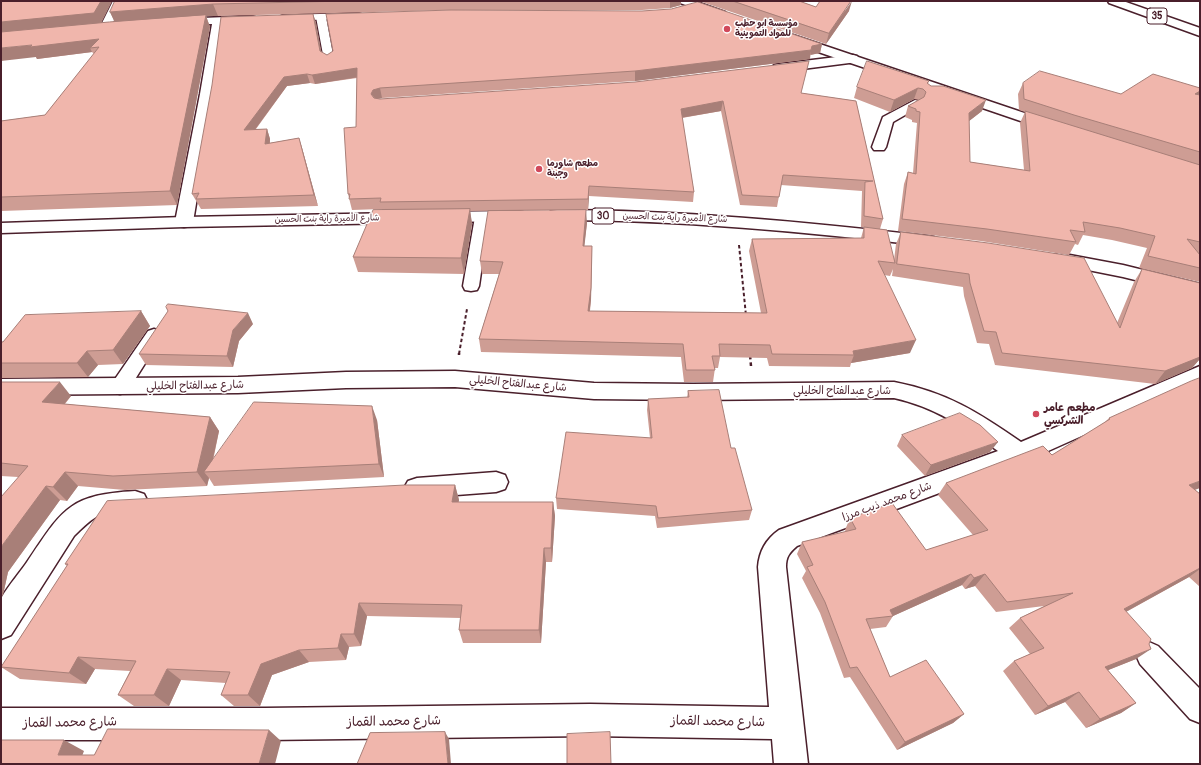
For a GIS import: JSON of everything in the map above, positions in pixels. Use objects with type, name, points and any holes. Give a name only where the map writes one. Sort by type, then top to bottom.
[{"type":"main road","points":[[106,27],[118,1]]},
{"type":"main road","name":"35","points":[[1113,1],[1200,32]]},
{"type":"main road","points":[[681,6],[697,6],[730,17]]},
{"type":"main road","points":[[163,23],[268,18],[371,16]]},
{"type":"main road","points":[[184,222],[207,94],[218,20]]},
{"type":"main road","points":[[94,28],[120,26]]},
{"type":"main road","points":[[780,34],[853,59],[936,92],[1062,131]]},
{"type":"main road","points":[[768,70],[853,59]]},
{"type":"main road","name":"شارع الأميرة راية بنت الحسين","points":[[1,228],[184,222],[626,216],[736,221],[942,243]]},
{"type":"main road","points":[[1046,257],[1123,271],[1200,290]]},
{"type":"main road","name":"شارع محمد ذيب مرزا","points":[[792,764],[786,723],[772,567],[772,559],[776,549],[788,538],[1019,453],[1200,374]]},
{"type":"main road","name":"شارع عبدالفتاح الخليلي","points":[[1,387],[238,385],[346,380],[454,379],[594,391],[754,392],[894,390],[933,400],[958,411],[1019,453]]},
{"type":"main road","points":[[396,489],[496,482]]},
{"type":"main road","points":[[1,625],[65,528],[79,513],[101,504],[155,501]]},
{"type":"main road","name":"شارع محمد القماز","points":[[1,724],[109,736],[265,724],[590,720],[786,723]]},
{"type":"lane","points":[[321,17],[329,60]]},
{"type":"lane","points":[[879,147],[887,120],[915,104]]},
{"type":"lane","points":[[471,286],[482,217]]},
{"type":"lane","points":[[120,387],[164,320]]},
{"type":"lane","points":[[1149,655],[1200,709]]},
{"type":"path","points":[[736,221],[747,322]]},
{"type":"path","points":[[454,379],[471,286]]},
{"type":"path","points":[[750,353],[754,392]]},
{"type":"building","points":[[1,1],[101,1],[94,13],[1,22]]},
{"type":"building","points":[[115,1],[346,1],[213,4],[110,12]]},
{"type":"building","points":[[733,1],[799,1],[816,7],[820,1],[851,1],[829,33]]},
{"type":"building","points":[[698,2],[822,44],[812,46],[811,50],[635,71],[380,88],[373,90],[371,94],[374,98],[380,99],[635,82],[809,61],[801,93],[856,101],[883,219],[864,216],[865,182],[873,181],[783,175],[779,197],[742,195],[723,101],[681,109],[694,192],[589,186],[588,199],[380,202],[381,198],[349,199],[350,194],[348,194],[344,128],[356,127],[357,68],[312,75],[307,74],[284,77],[244,130],[267,129],[265,144],[299,138],[314,195],[196,199],[199,193],[192,194],[212,85],[221,17],[313,14],[320,51],[327,55],[333,51],[326,14],[451,10],[642,11],[671,9]]},
{"type":"building","points":[[206,15],[170,191],[1,197],[1,121],[45,115],[99,47],[90,48],[99,39],[30,47],[32,45],[1,48],[1,32]]},
{"type":"building","points":[[867,61],[929,81],[927,83],[931,86],[943,86],[986,100],[969,113],[970,162],[1030,171],[1025,111],[1200,165],[1200,242],[1187,239],[1200,255],[1200,268],[1148,256],[1155,236],[1120,228],[1083,222],[1085,232],[1070,230],[1076,242],[987,229],[902,219],[908,172],[916,174],[920,112],[908,106],[924,97],[926,92],[923,89],[918,88],[894,100],[857,87]]},
{"type":"building","points":[[1040,71],[1121,94],[1153,74],[1200,88],[1200,91],[1195,94],[1200,95],[1200,152],[1024,99],[1023,83]]},
{"type":"building","points":[[470,209],[461,258],[353,257],[373,210]]},
{"type":"building","points":[[586,210],[583,246],[592,246],[591,288],[588,311],[767,313],[752,239],[864,238],[864,227],[887,230],[895,263],[878,261],[916,340],[853,351],[854,355],[772,354],[770,345],[719,344],[720,356],[712,356],[715,370],[686,370],[683,344],[479,339],[503,262],[480,261],[488,211]]},
{"type":"building","points":[[901,232],[988,243],[1084,258],[1120,328],[1142,269],[1200,283],[1200,357],[1165,371],[1002,353],[996,332],[984,331],[970,283],[969,274],[897,264]]},
{"type":"building","points":[[168,304],[248,313],[233,330],[227,356],[139,354],[168,311],[166,307]]},
{"type":"building","points":[[141,311],[113,350],[87,351],[77,363],[1,363],[1,342],[3,342],[25,315]]},
{"type":"building","points":[[1200,378],[1200,481],[1189,485],[1200,494],[1200,568],[1124,609],[1151,639],[1149,644],[1151,649],[1105,667],[1136,703],[1100,719],[1079,692],[1048,706],[1014,661],[1044,648],[1020,618],[1073,593],[1007,602],[985,574],[974,578],[971,574],[890,610],[893,616],[866,619],[890,677],[926,660],[964,714],[905,742],[857,667],[850,668],[825,602],[807,567],[813,565],[802,542],[856,529],[850,518],[892,503],[926,550],[988,530],[946,483],[1043,446],[1052,455],[1110,419],[1109,418]]},
{"type":"building","points":[[1,382],[60,382],[42,402],[210,417],[197,472],[113,476],[65,472],[53,487],[46,486],[1,547],[1,497],[28,466],[1,463]]},
{"type":"building","points":[[719,390],[731,448],[735,448],[752,510],[658,518],[656,506],[556,498],[566,432],[652,438],[648,399],[689,397],[688,391]]},
{"type":"building","points":[[254,402],[372,406],[379,464],[204,472]]},
{"type":"building","points":[[960,413],[980,425],[998,442],[931,465],[902,435]]},
{"type":"building","points":[[405,485],[455,485],[452,502],[553,502],[551,548],[544,548],[539,630],[459,630],[462,605],[359,603],[354,634],[341,634],[338,648],[299,650],[261,664],[248,695],[221,695],[230,672],[167,669],[154,695],[118,695],[136,661],[78,657],[69,673],[1,667],[68,564],[65,564],[107,501]]},
{"type":"building","points":[[108,729],[269,730],[259,764],[1,764],[1,740],[64,740],[58,755],[94,755]]},
{"type":"building","points":[[445,732],[448,764],[357,764],[370,733]]},
{"type":"building","points":[[610,732],[611,764],[567,764],[567,734]]},
{"type":"place","name":"مؤسسة ابو حطب للمواد التموينية","points":[[727,29]]},
{"type":"place","name":"مطعم شاورما وجبنة","points":[[539,169]]},
{"type":"place","name":"مطعم عامر الشركسي","points":[[1036,414]]}]
